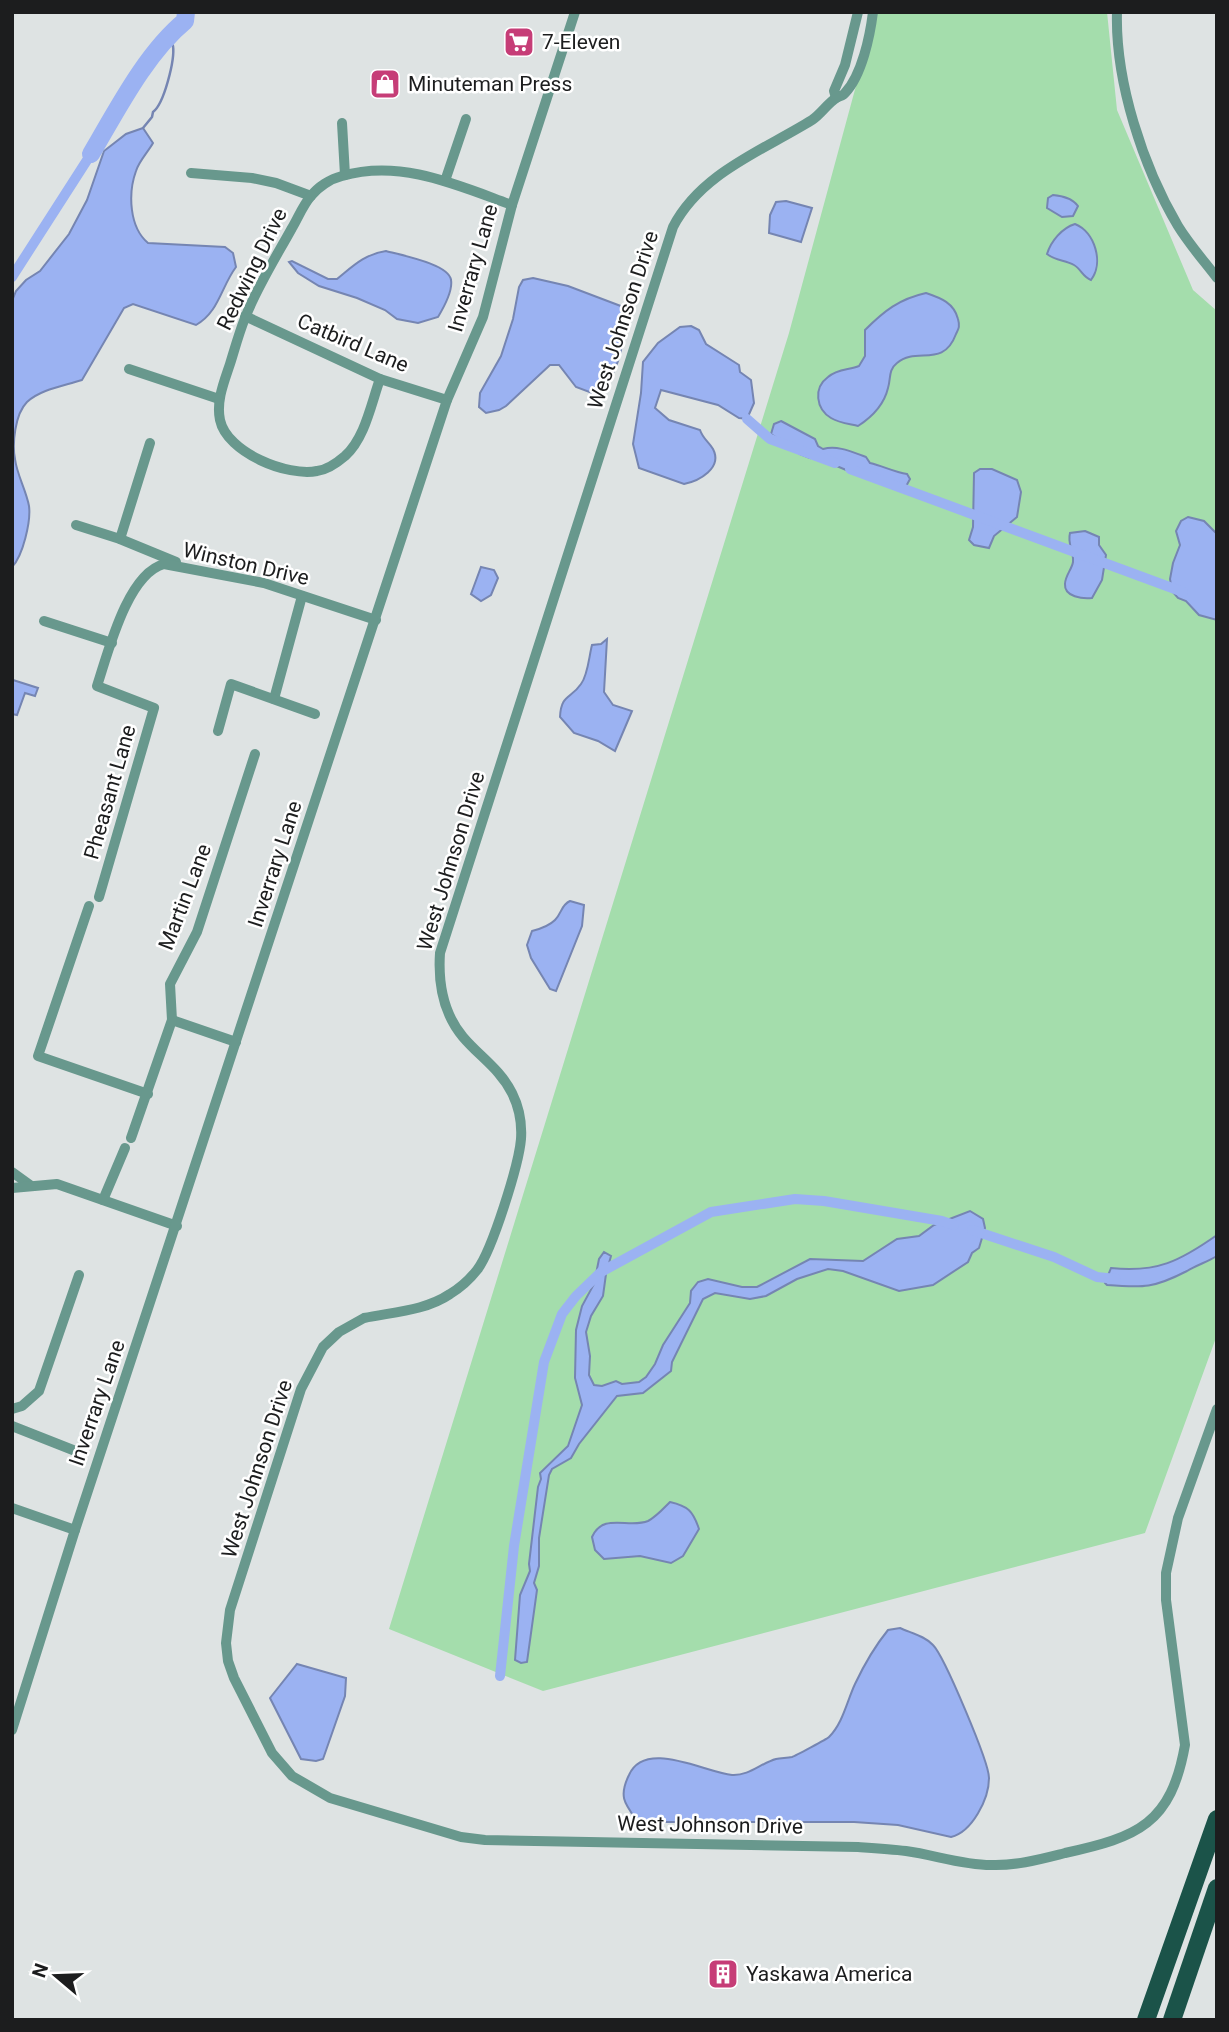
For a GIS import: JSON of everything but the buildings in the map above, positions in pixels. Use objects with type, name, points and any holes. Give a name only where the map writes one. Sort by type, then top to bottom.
[{"type":"main road","points":[[1146,2020],[1217,1819]]},
{"type":"main road","points":[[1175,2011],[1217,1888]]},
{"type":"street","name":"Inverrary Lane","points":[[12,1730],[75,1530],[447,400],[483,317],[512,205],[575,12]]},
{"type":"street","points":[[836,98],[834,91],[843,72],[858,12]]},
{"type":"street","name":"West Johnson Drive","points":[[873,12],[862,60],[847,92],[836,98],[815,118],[713,179],[695,194],[673,227],[440,953],[442,992],[455,1026],[497,1069],[512,1093],[521,1119],[518,1155],[490,1245],[478,1269],[464,1284],[430,1304],[354,1322],[323,1347],[300,1389],[230,1610],[226,1643],[228,1661],[272,1753],[292,1776],[330,1798],[461,1837],[521,1842],[858,1847],[908,1852],[989,1866],[1011,1866],[1098,1846],[1124,1838],[1156,1816],[1167,1802],[1181,1768],[1185,1745],[1166,1600],[1166,1573],[1178,1518],[1217,1409]]},
{"type":"street","points":[[1117,12],[1120,52],[1136,128],[1153,173],[1179,226],[1217,278]]},
{"type":"street","points":[[445,181],[466,119]]},
{"type":"street","points":[[342,123],[345,175]]},
{"type":"street","name":"Redwing Drive","points":[[380,379],[357,442],[334,464],[318,471],[300,471],[264,462],[246,453],[226,435],[220,421],[219,400],[246,316],[275,258],[311,196],[331,180],[345,175],[399,170],[445,181],[512,205]]},
{"type":"street","points":[[191,173],[252,178],[276,183],[311,196]]},
{"type":"street","name":"Catbird Lane","points":[[246,316],[380,379],[447,400]]},
{"type":"street","points":[[129,369],[219,400]]},
{"type":"street","points":[[120,539],[150,443]]},
{"type":"street","points":[[76,525],[120,539],[195,570]]},
{"type":"street","name":"Winston Drive","points":[[145,705],[97,686],[121,615],[146,574],[156,566],[164,564],[264,583],[376,620]]},
{"type":"street","points":[[274,699],[302,596]]},
{"type":"street","points":[[44,621],[111,643]]},
{"type":"street","points":[[218,731],[231,684],[315,714]]},
{"type":"street","name":"Pheasant Lane","points":[[99,897],[154,708],[145,705]]},
{"type":"street","name":"Martin Lane","points":[[103,1200],[141,1115],[172,1020],[170,984],[197,932],[255,754]]},
{"type":"street","points":[[89,906],[38,1056],[148,1094]]},
{"type":"street","points":[[172,1020],[236,1042]]},
{"type":"street","points":[[12,1172],[30,1185]]},
{"type":"street","points":[[12,1188],[57,1184],[177,1226]]},
{"type":"street","points":[[12,1409],[22,1406],[39,1391],[79,1275]]},
{"type":"street","points":[[12,1426],[78,1452]]},
{"type":"street","points":[[12,1508],[75,1530]]},
{"type":"green space","points":[[876,12],[1107,12],[1117,110],[1193,290],[1217,311],[1217,1335],[1145,1533],[543,1691],[389,1629],[789,333]]},
{"type":"water","points":[[143,128],[153,143],[137,167],[131,199],[134,219],[142,236],[148,243],[225,247],[233,253],[236,267],[215,306],[204,320],[196,325],[133,304],[124,308],[82,380],[39,394],[23,407],[15,429],[14,453],[29,512],[23,547],[12,567],[12,301],[16,291],[40,271],[69,234],[87,200],[104,151],[126,134]]},
{"type":"water","points":[[1053,195],[1076,203],[1078,206],[1073,216],[1062,217],[1047,208],[1048,198]]},
{"type":"water","points":[[786,201],[812,208],[801,242],[769,233],[770,215],[776,202]]},
{"type":"water","points":[[1075,224],[1088,234],[1095,249],[1097,265],[1091,280],[1074,265],[1047,254],[1058,236]]},
{"type":"water","points":[[386,251],[423,261],[448,274],[451,289],[438,317],[418,323],[397,319],[385,310],[357,298],[319,286],[298,273],[289,262],[292,261],[328,279],[337,279],[365,258]]},
{"type":"water","points":[[533,278],[568,286],[626,308],[620,356],[610,378],[592,393],[576,387],[559,365],[550,365],[506,406],[486,413],[479,407],[480,393],[501,356],[513,319],[519,287],[523,280]]},
{"type":"water","points":[[926,293],[946,302],[956,313],[959,327],[951,345],[937,354],[913,356],[897,363],[891,372],[886,394],[880,405],[873,415],[858,426],[831,418],[822,409],[818,398],[823,382],[832,374],[859,366],[865,356],[865,330],[879,317],[892,307]]},
{"type":"water","points":[[691,326],[699,330],[706,344],[739,365],[740,372],[751,380],[754,403],[747,419],[739,418],[718,405],[661,390],[655,408],[669,420],[700,430],[715,456],[715,462],[708,472],[684,484],[639,468],[633,444],[643,362],[658,343],[680,327]]},
{"type":"water","points":[[781,421],[815,439],[823,449],[850,451],[866,457],[870,463],[907,474],[910,479],[903,492],[874,481],[871,474],[864,471],[858,475],[827,462],[824,456],[815,453],[810,458],[800,454],[771,434],[774,424]]},
{"type":"water","points":[[980,469],[992,469],[1017,480],[1021,492],[1017,517],[994,536],[989,548],[974,545],[969,540],[973,527],[974,473]]},
{"type":"water","points":[[1188,517],[1204,521],[1217,534],[1217,620],[1199,615],[1172,591],[1170,579],[1180,545],[1176,531],[1181,521]]},
{"type":"water","points":[[1085,531],[1099,537],[1099,545],[1106,555],[1102,580],[1092,598],[1071,594],[1065,584],[1073,562],[1070,533]]},
{"type":"water","points":[[481,567],[494,570],[498,578],[491,595],[481,601],[471,594]]},
{"type":"water","points":[[607,639],[604,692],[613,705],[632,711],[615,751],[598,741],[574,733],[560,717],[564,700],[577,689],[587,671],[592,645],[601,644]]},
{"type":"water","points":[[13,680],[38,688],[35,696],[25,693],[17,715],[12,714]]},
{"type":"water","points":[[570,901],[584,905],[582,926],[556,991],[550,989],[531,958],[527,945],[532,931],[553,922]]},
{"type":"water","points":[[970,1211],[983,1219],[985,1228],[979,1248],[972,1253],[968,1262],[933,1285],[899,1291],[843,1271],[828,1269],[797,1279],[766,1296],[750,1299],[715,1293],[703,1299],[672,1362],[671,1371],[643,1393],[617,1396],[571,1458],[552,1469],[539,1538],[539,1566],[534,1583],[537,1590],[527,1662],[515,1660],[520,1595],[530,1571],[540,1473],[568,1446],[582,1405],[575,1378],[576,1330],[582,1306],[594,1284],[599,1259],[604,1252],[611,1256],[603,1296],[591,1316],[586,1332],[590,1356],[589,1375],[594,1385],[602,1386],[616,1381],[622,1384],[639,1382],[646,1377],[690,1303],[691,1291],[698,1282],[708,1279],[742,1287],[757,1287],[810,1259],[863,1261],[897,1239],[919,1236],[934,1225]]},
{"type":"water","points":[[1217,1235],[1217,1256],[1176,1277],[1157,1284],[1140,1286],[1105,1283],[1111,1268],[1155,1267],[1191,1252]]},
{"type":"water","points":[[670,1502],[689,1510],[699,1529],[683,1556],[671,1563],[640,1556],[604,1559],[595,1550],[592,1537],[603,1525],[648,1521]]},
{"type":"water","points":[[900,1628],[926,1639],[939,1653],[982,1752],[989,1778],[988,1786],[983,1805],[966,1829],[951,1837],[898,1825],[854,1822],[638,1822],[624,1800],[626,1783],[637,1765],[648,1759],[661,1758],[738,1775],[776,1759],[792,1757],[827,1738],[834,1731],[874,1649],[888,1630]]},
{"type":"water","points":[[297,1664],[346,1678],[345,1696],[323,1759],[316,1761],[301,1759],[270,1698]]},
{"type":"waterway","points":[[91,154],[133,83],[158,49],[185,21],[186,12]]},
{"type":"waterway","points":[[143,128],[152,117],[168,81],[173,45],[167,35]]},
{"type":"waterway","points":[[12,277],[91,154]]},
{"type":"waterway","points":[[747,419],[770,439],[835,463]]},
{"type":"waterway","points":[[850,469],[1183,592]]},
{"type":"waterway","points":[[500,1676],[514,1546],[544,1362],[562,1314],[576,1296],[601,1272],[711,1212],[795,1199],[824,1201],[954,1225]]},
{"type":"waterway","points":[[972,1230],[1054,1257],[1097,1277],[1116,1279]]},
{"type":"place","name":"7-Eleven","points":[[519,42]]},
{"type":"place","name":"Minuteman Press","points":[[385,84]]},
{"type":"place","name":"Yaskawa America","points":[[723,1974]]}]
